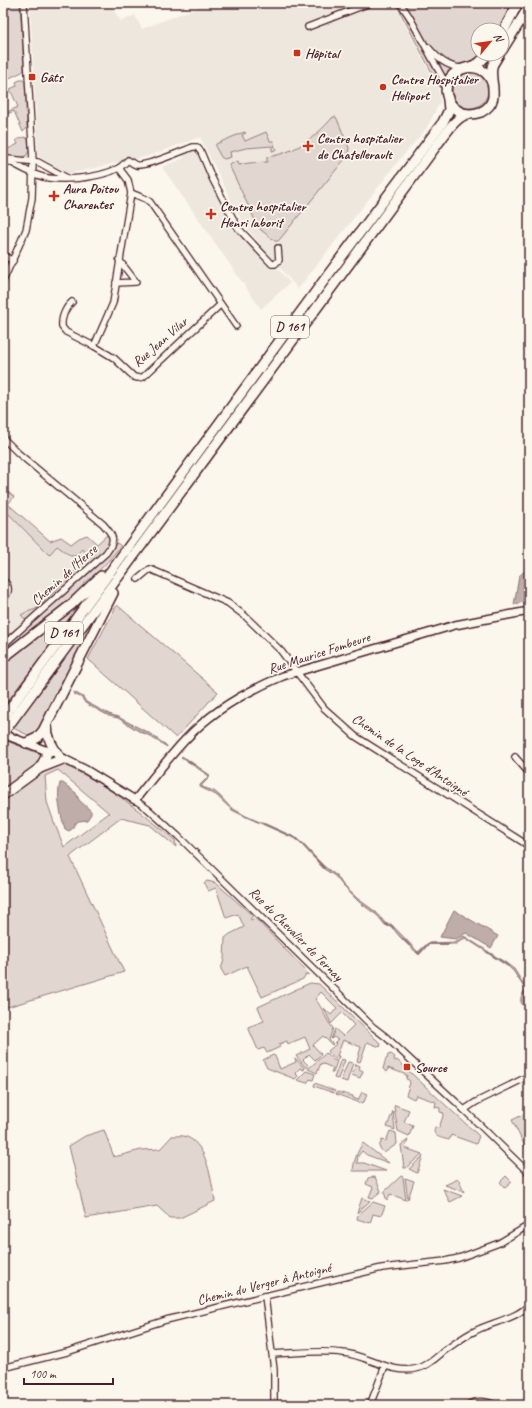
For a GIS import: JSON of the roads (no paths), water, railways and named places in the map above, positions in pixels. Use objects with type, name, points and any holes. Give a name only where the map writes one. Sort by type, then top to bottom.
[{"type":"main road","points":[[508,22],[518,3]]},
{"type":"main road","points":[[510,37],[529,7]]},
{"type":"main road","points":[[480,62],[453,75],[447,86],[448,98],[452,105],[457,110],[467,114],[480,112],[488,106],[493,96],[492,66],[494,62]]},
{"type":"main road","points":[[466,68],[477,68],[484,72],[490,78],[493,86]]},
{"type":"main road","name":"D 161","points":[[3,734],[7,720],[127,549],[337,263],[443,122],[449,110],[448,98]]},
{"type":"main road","name":"D 161","points":[[7,720],[133,557],[439,142],[455,122],[467,114]]},
{"type":"main road","points":[[3,658],[71,605],[99,578],[116,557],[127,549]]},
{"type":"main road","points":[[26,742],[37,738],[44,731],[109,599],[126,572],[133,557]]},
{"type":"main road","points":[[3,795],[40,768],[61,758],[50,742],[47,732],[47,724]]},
{"type":"main road","points":[[40,768],[46,757],[46,750]]},
{"type":"street","points":[[3,281],[25,236],[32,198],[33,173],[24,3]]},
{"type":"street","points":[[308,27],[370,3]]},
{"type":"street","points":[[400,3],[431,51],[450,66],[466,68]]},
{"type":"street","points":[[417,30],[447,86]]},
{"type":"street","points":[[3,158],[38,175],[67,179],[93,176],[119,168],[128,160],[140,165],[159,160],[195,146],[200,149],[212,178],[238,228],[272,264],[275,264],[279,260],[278,248]]},
{"type":"street","points":[[3,158],[32,161],[42,164],[67,179]]},
{"type":"street","points":[[94,346],[111,307],[131,194],[128,180],[119,168]]},
{"type":"street","points":[[131,194],[146,199],[150,202],[236,326]]},
{"type":"street","points":[[3,255],[13,261]]},
{"type":"street","points":[[116,284],[136,282],[119,260]]},
{"type":"street","name":"Rue Jean Vilar","points":[[72,302],[65,311],[62,321],[62,327],[66,332],[114,358],[134,377],[138,378],[143,376],[220,305]]},
{"type":"street","name":"Chemin de l'Herse","points":[[3,438],[18,453],[103,524],[109,530],[112,537],[112,545],[106,553],[3,645]]},
{"type":"street","name":"Chemin de la Loge d'Antoigné","points":[[138,579],[150,569],[228,603],[245,616],[281,651],[324,708],[355,736],[529,846]]},
{"type":"street","points":[[3,581],[7,585],[9,591],[3,598]]},
{"type":"street","name":"Rue Maurice Fombeure","points":[[135,800],[170,756],[201,724],[222,709],[266,683],[297,672],[455,625],[529,611]]},
{"type":"street","name":"Rue du Chevalier de Ternay","points":[[3,734],[46,750],[98,777],[148,809],[178,836],[373,1027],[386,1037],[529,1173]]},
{"type":"street","points":[[515,757],[529,773]]},
{"type":"street","points":[[464,1110],[476,1102],[529,1076]]},
{"type":"street","name":"Chemin du Verger à Antoigné","points":[[3,1368],[67,1352],[166,1320],[264,1296],[382,1268],[430,1263],[459,1258],[499,1243],[529,1225]]},
{"type":"street","points":[[264,1296],[273,1354],[274,1405]]},
{"type":"street","points":[[273,1354],[341,1352],[361,1356],[385,1366],[405,1370],[419,1368],[425,1366],[468,1335],[484,1326],[517,1314],[529,1305]]},
{"type":"street","points":[[370,1405],[385,1366]]},
{"type":"street","points":[[467,1405],[481,1400],[488,1401],[495,1405]]},
{"type":"waterway","points":[[186,759],[194,765]]},
{"type":"waterway","points":[[264,824],[295,838],[324,868]]},
{"type":"waterway","points":[[386,924],[388,926],[392,926],[393,928]]},
{"type":"waterway","points":[[403,939],[409,945]]},
{"type":"waterway","points":[[417,952],[419,954],[428,944],[449,944]]},
{"type":"waterway","points":[[487,952],[508,966]]},
{"type":"place","name":"Hôpital","points":[[297,53]]},
{"type":"place","name":"Gâts","points":[[32,77]]},
{"type":"place","name":"Centre Hospitalier Heliport","points":[[383,87]]},
{"type":"place","name":"Centre hospitalier de Chatellerault","points":[[308,146]]},
{"type":"place","name":"Aura Poitou Charentes","points":[[54,196]]},
{"type":"place","name":"Centre hospitalier Henri laborit","points":[[211,214]]},
{"type":"place","name":"Source","points":[[407,1067]]}]
